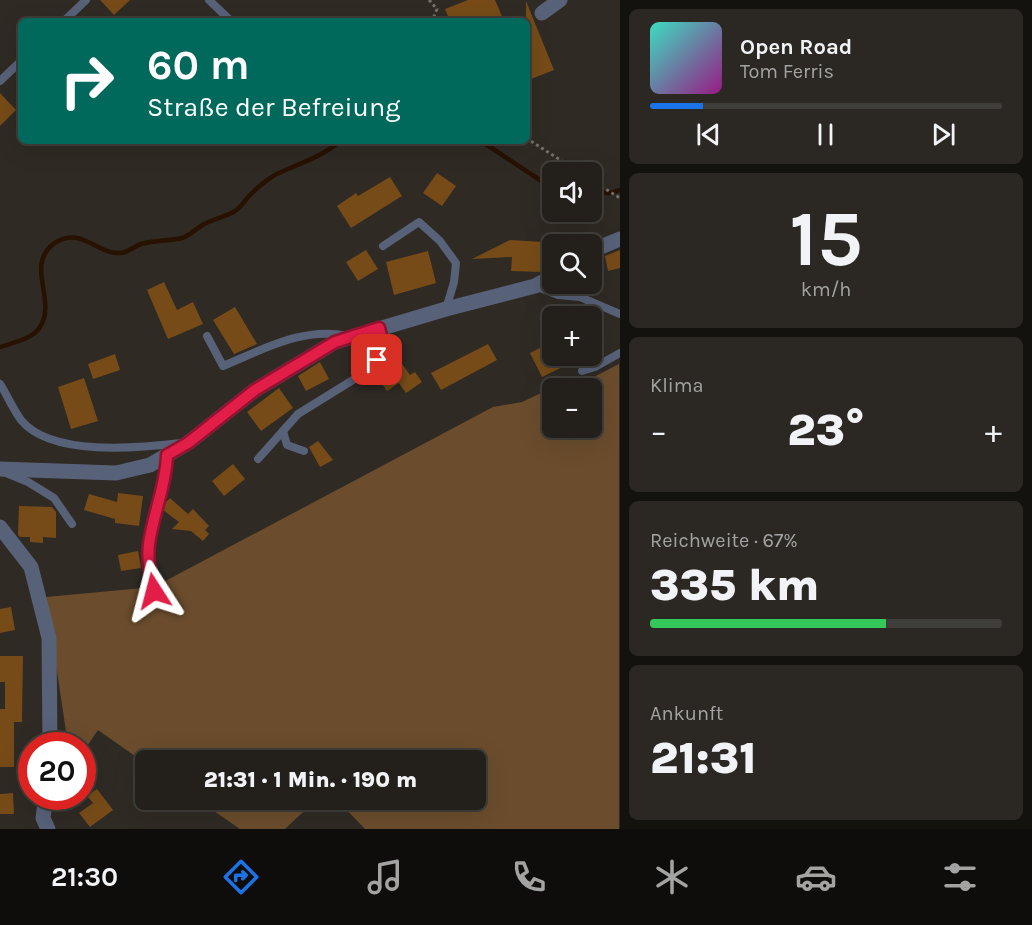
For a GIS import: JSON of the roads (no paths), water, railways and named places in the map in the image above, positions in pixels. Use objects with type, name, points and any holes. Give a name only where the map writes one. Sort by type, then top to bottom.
[{"type":"street","points":[[542,13],[560,0]]},
{"type":"street","points":[[602,246],[620,239]]},
{"type":"street","points":[[1,469],[116,473],[150,465],[188,443],[255,390],[335,342],[542,283]]},
{"type":"street","points":[[0,527],[31,567],[49,638],[50,732]]},
{"type":"street","points":[[44,810],[44,818],[48,829]]},
{"type":"lane","points":[[67,18],[86,0]]},
{"type":"lane","points":[[209,0],[228,18]]},
{"type":"lane","points":[[0,81],[18,64]]},
{"type":"lane","points":[[383,246],[419,222],[440,241],[456,263],[454,282],[446,309]]},
{"type":"lane","points":[[536,286],[558,295],[580,297],[620,314]]},
{"type":"lane","points":[[258,459],[298,414],[369,370],[385,351],[379,328]]},
{"type":"lane","points":[[207,336],[223,366],[293,338],[331,332],[351,338]]},
{"type":"lane","points":[[582,371],[595,367],[620,353]]},
{"type":"lane","points":[[0,384],[22,421],[46,438],[98,449],[134,449],[188,443]]},
{"type":"lane","points":[[283,431],[287,444],[304,451]]},
{"type":"lane","points":[[154,591],[150,573],[149,545],[167,474],[167,455]]},
{"type":"lane","points":[[1,469],[54,498],[72,524]]},
{"type":"waterway","points":[[0,347],[27,338],[40,327],[45,306],[42,263],[52,245],[63,239],[82,239],[116,253],[125,252],[146,243],[185,237],[205,224],[237,210],[253,192],[272,177],[317,156],[336,144]]},
{"type":"waterway","points":[[486,144],[542,181]]},
{"type":"waterway","points":[[602,193],[620,190]]}]
